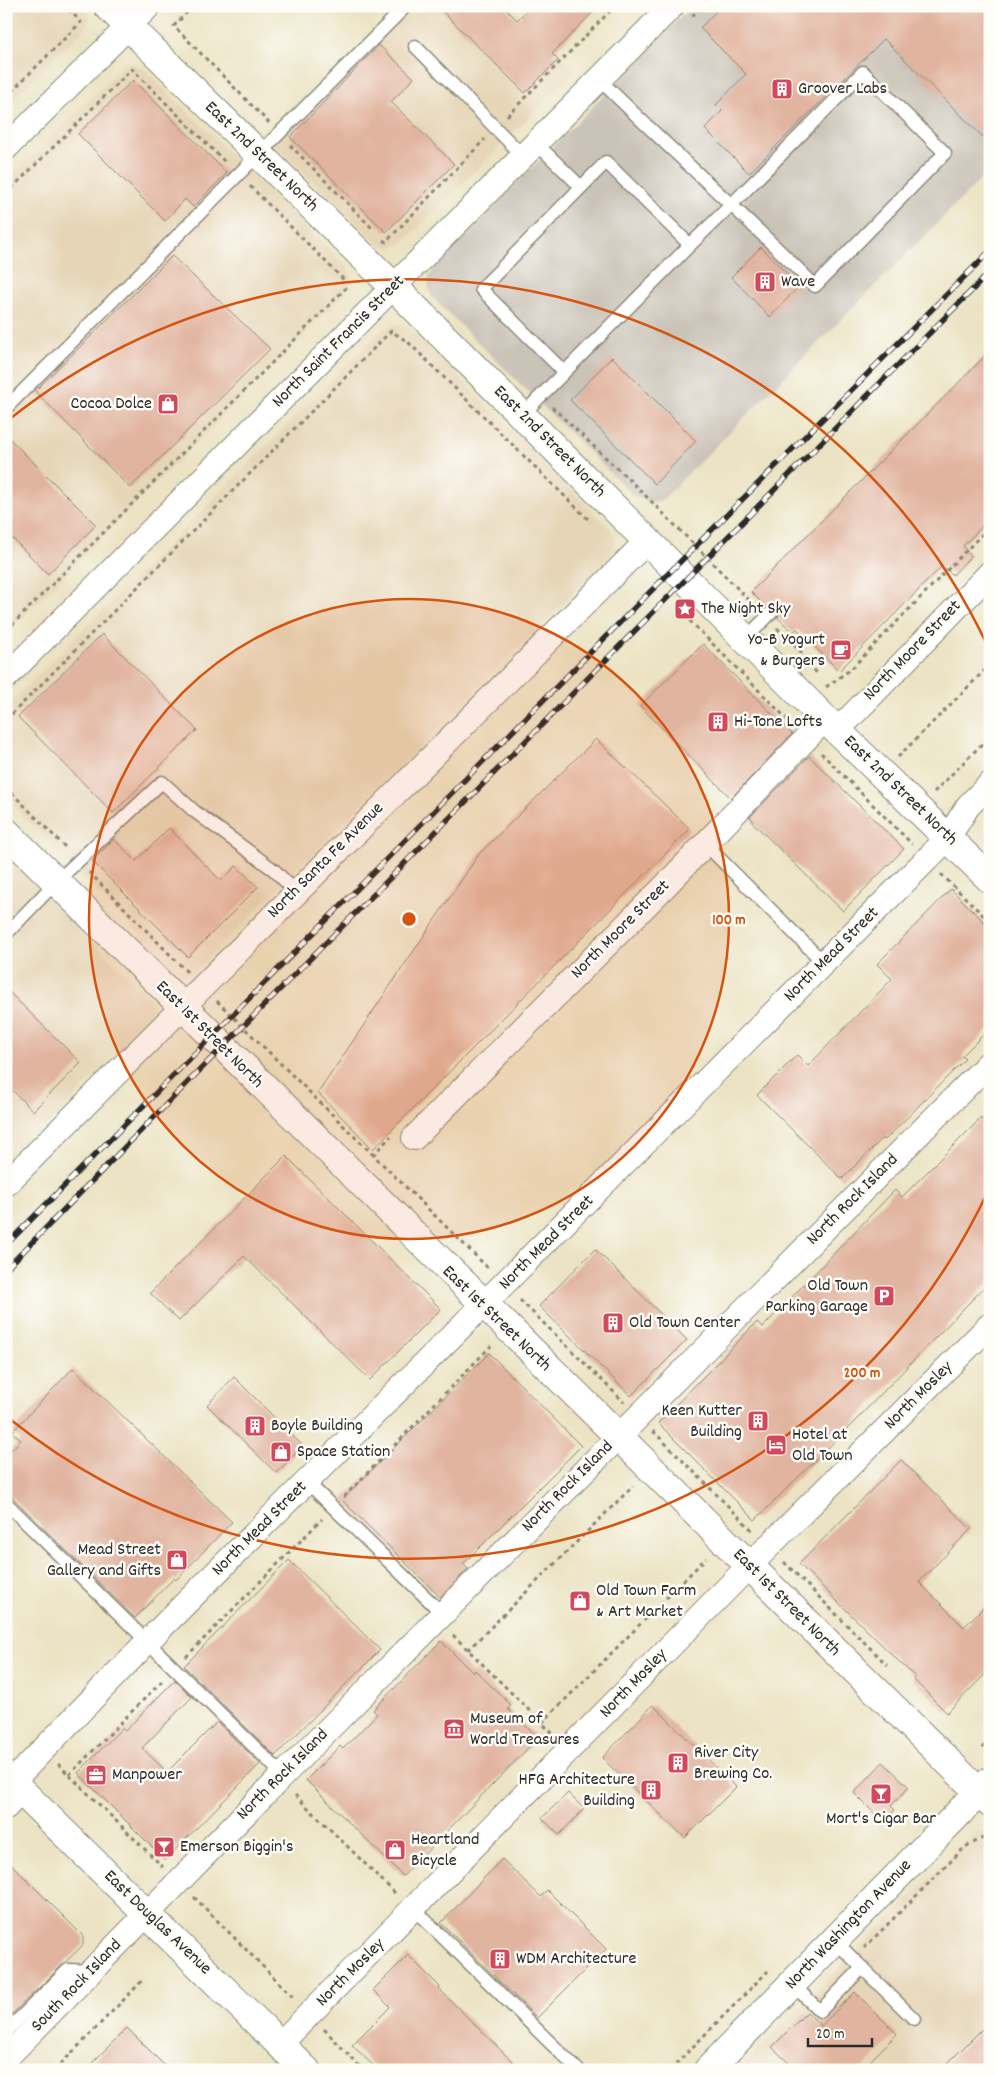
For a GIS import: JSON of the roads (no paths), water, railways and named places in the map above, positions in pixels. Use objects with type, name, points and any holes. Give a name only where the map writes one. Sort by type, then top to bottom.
[{"type":"street","name":"East 2nd Street North","points":[[108,6],[394,287],[746,638],[954,829],[990,878]]},
{"type":"street","points":[[6,148],[150,6]]},
{"type":"street","name":"North Saint Francis Street","points":[[6,678],[672,6]]},
{"type":"street","name":"North Santa Fe Avenue","points":[[6,1184],[648,540]]},
{"type":"street","name":"North Moore Street","points":[[414,1138],[807,739],[838,722],[990,573]]},
{"type":"street","name":"North Mead Street","points":[[11,1789],[147,1642],[505,1285],[927,859],[954,829],[968,806],[990,784]]},
{"type":"street","name":"East 1st Street North","points":[[6,832],[483,1307],[749,1566],[986,1792]]},
{"type":"street","name":"North Rock Island","points":[[147,1913],[178,1882],[287,1783],[446,1622],[618,1437],[990,1062]]},
{"type":"street","name":"North Mosley","points":[[280,2044],[302,2006],[414,1909],[749,1566],[990,1325]]},
{"type":"street","name":"East Douglas Avenue","points":[[11,1789],[147,1913],[306,2070]]},
{"type":"street","name":"North Washington Avenue","points":[[708,2070],[834,1940],[986,1792]]},
{"type":"street","name":"South Rock Island","points":[[6,2058],[147,1913]]},
{"type":"lane","points":[[6,408],[239,176],[406,6]]},
{"type":"lane","points":[[415,46],[530,150],[582,187]]},
{"type":"lane","points":[[522,415],[690,245],[731,205],[863,72],[945,153],[816,286],[731,205],[599,79]]},
{"type":"lane","points":[[564,372],[480,289],[606,162],[690,245]]},
{"type":"lane","points":[[746,638],[769,615]]},
{"type":"lane","points":[[6,933],[56,882],[162,782],[194,810],[274,870],[296,892]]},
{"type":"lane","points":[[705,844],[824,963]]},
{"type":"lane","points":[[307,1482],[446,1622]]},
{"type":"lane","points":[[6,1503],[287,1783]]},
{"type":"lane","points":[[414,1909],[578,2070]]},
{"type":"lane","points":[[834,1940],[914,2019]]},
{"type":"lane","points":[[792,1984],[820,2011],[862,1968]]},
{"type":"lane","points":[[6,2032],[68,1970],[92,1971]]},
{"type":"railway","points":[[6,1245],[644,598],[990,251]]},
{"type":"railway","points":[[6,1269],[196,1074],[990,272]]},
{"type":"place","name":"Groover Labs","points":[[782,89]]},
{"type":"place","name":"Wave","points":[[765,282]]},
{"type":"place","name":"Cocoa Dolce","points":[[168,404]]},
{"type":"place","name":"The Night Sky","points":[[685,609]]},
{"type":"place","name":"Yo-B Yogurt & Burgers","points":[[841,650]]},
{"type":"place","name":"Hi-Tone Lofts","points":[[718,722]]},
{"type":"place","name":"Old Town Parking Garage","points":[[884,1296]]},
{"type":"place","name":"Old Town Center","points":[[613,1323]]},
{"type":"place","name":"Keen Kutter Building","points":[[758,1421]]},
{"type":"place","name":"Boyle Building","points":[[255,1426]]},
{"type":"place","name":"Hotel at Old Town","points":[[776,1445]]},
{"type":"place","name":"Space Station","points":[[281,1452]]},
{"type":"place","name":"Mead Street Gallery and Gifts","points":[[177,1560]]},
{"type":"place","name":"Old Town Farm & Art Market","points":[[580,1601]]},
{"type":"place","name":"Museum of World Treasures","points":[[454,1729]]},
{"type":"place","name":"River City Brewing Co.","points":[[678,1763]]},
{"type":"place","name":"Manpower","points":[[96,1775]]},
{"type":"place","name":"HFG Architecture Building","points":[[651,1790]]},
{"type":"place","name":"Mort's Cigar Bar","points":[[881,1794]]},
{"type":"place","name":"Emerson Biggin's","points":[[164,1847]]},
{"type":"place","name":"Heartland Bicycle","points":[[395,1850]]},
{"type":"place","name":"WDM Architecture","points":[[500,1959]]}]
